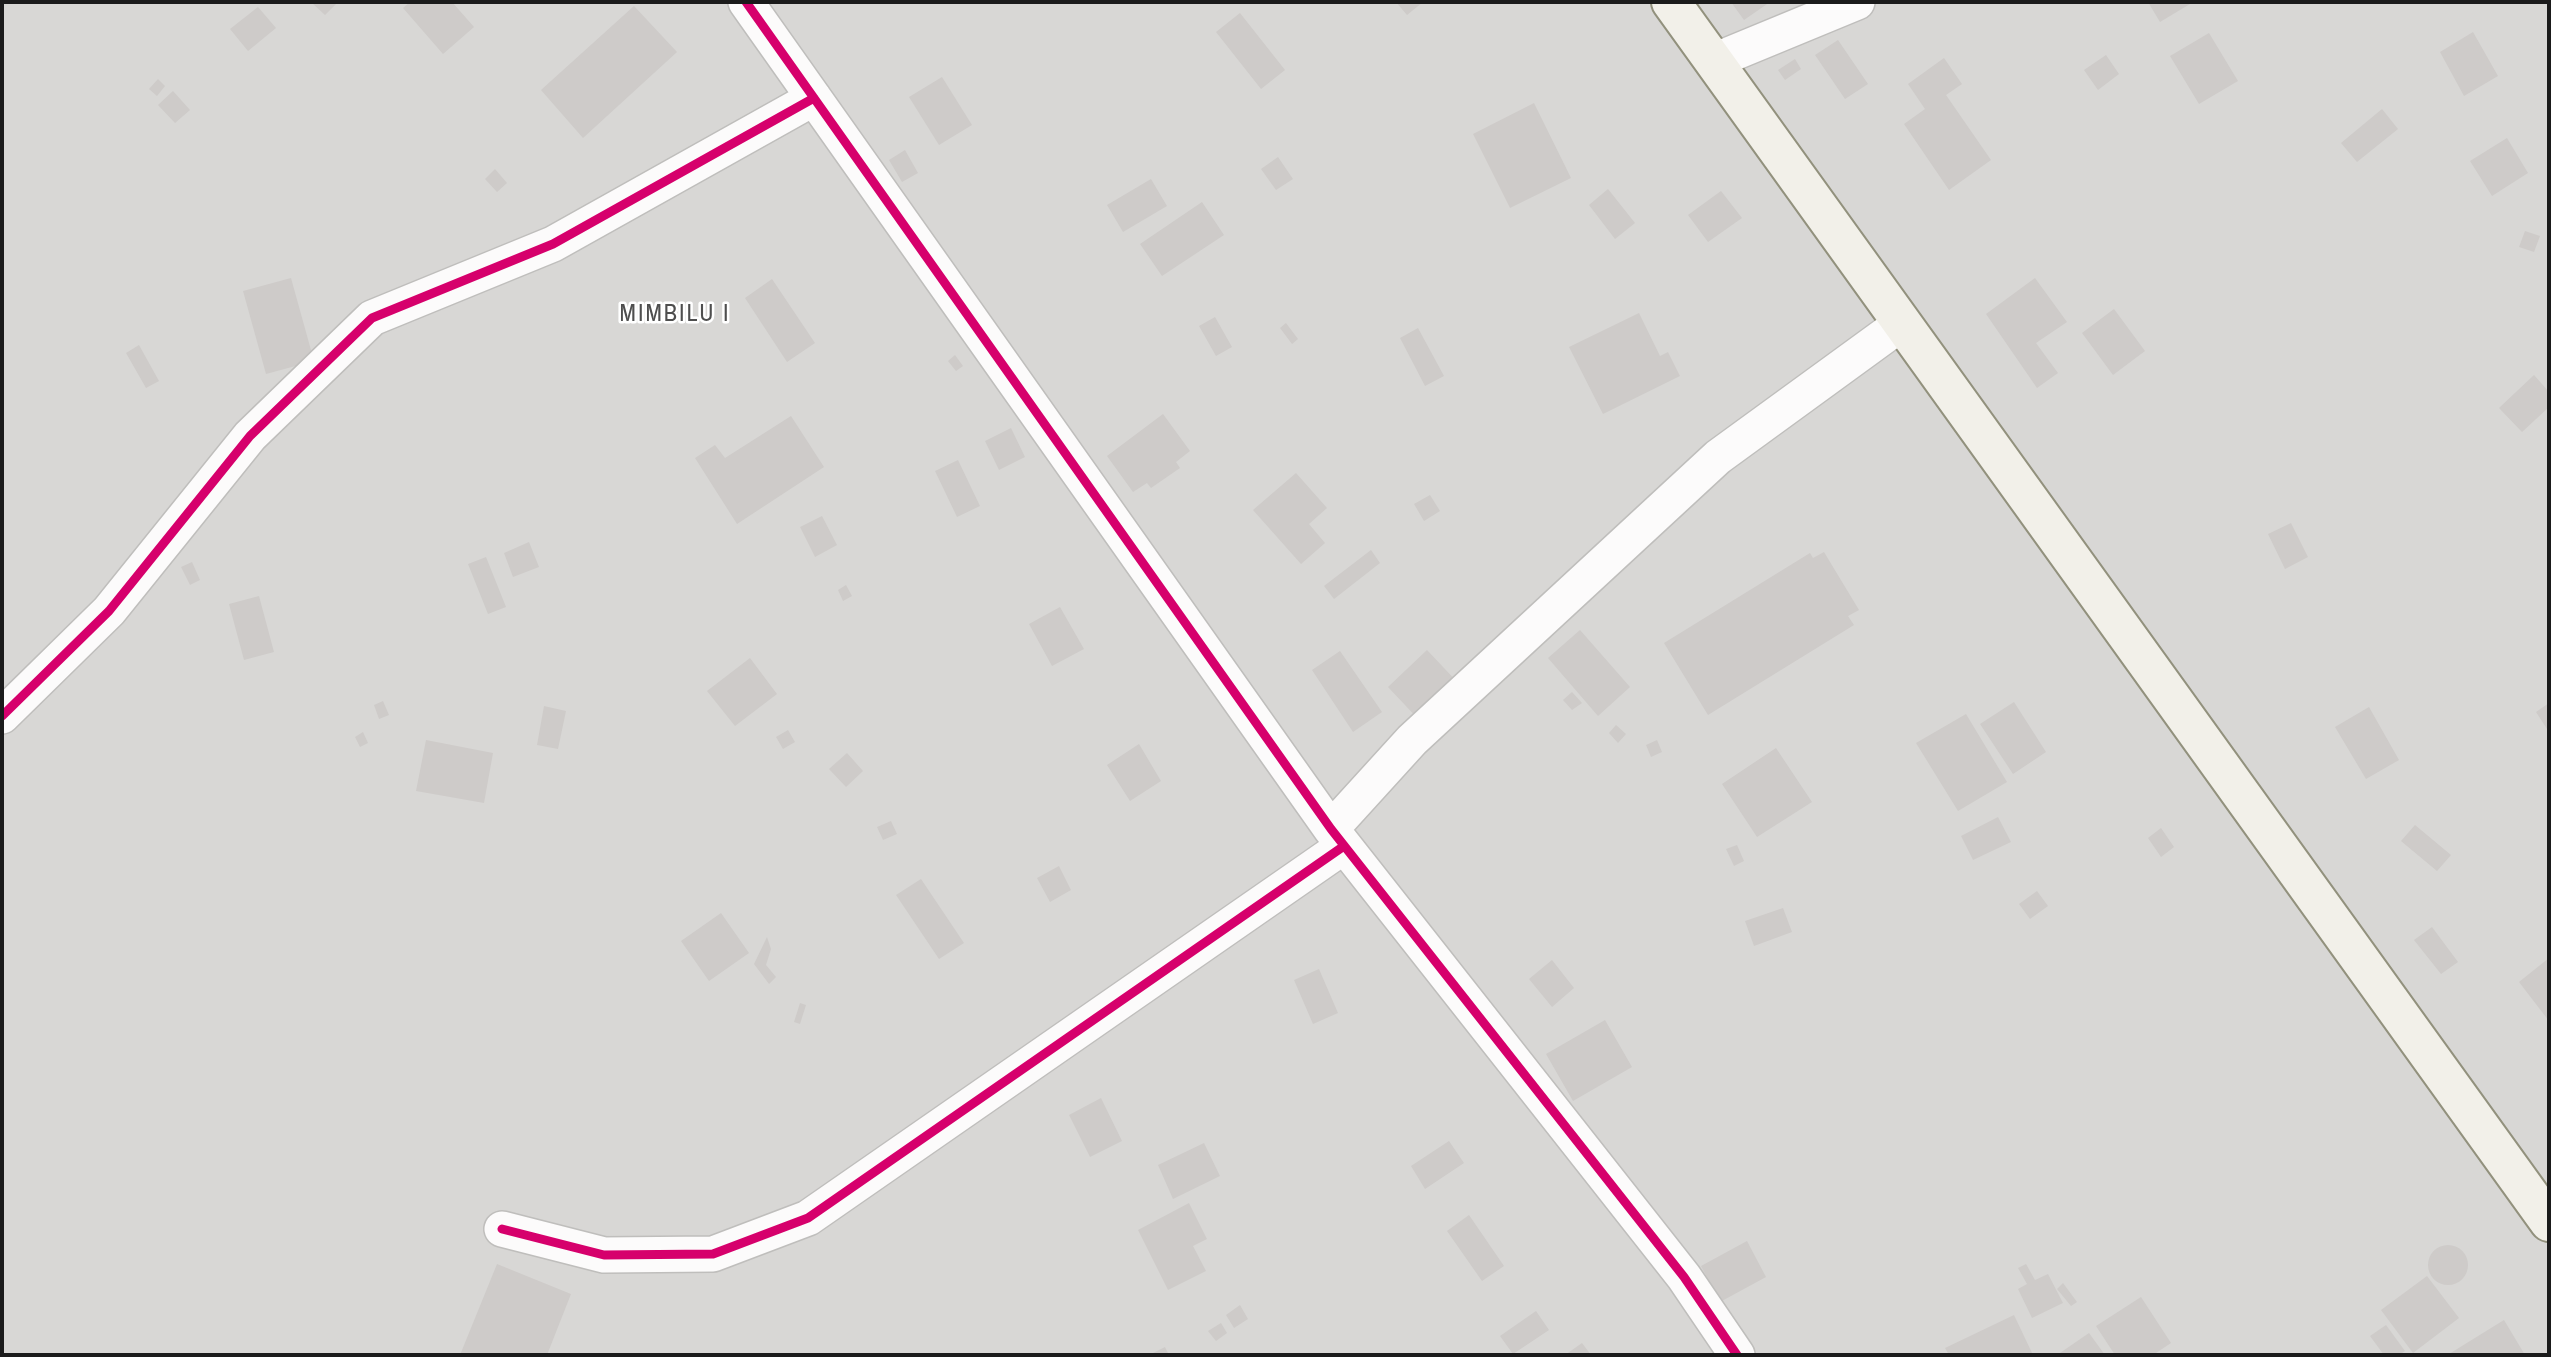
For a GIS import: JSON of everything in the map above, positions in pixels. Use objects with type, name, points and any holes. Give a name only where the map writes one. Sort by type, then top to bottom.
[{"type":"main road","points":[[1671,2],[2549,1222]]},
{"type":"street","points":[[746,2],[1338,837],[1684,1278],[1737,1355]]},
{"type":"street","points":[[1714,61],[1857,2]]},
{"type":"street","points":[[2,716],[108,611],[250,436],[372,318],[553,244],[814,98]]},
{"type":"street","points":[[502,1229],[604,1255],[713,1254],[808,1218],[1338,837],[1412,740],[1718,457],[1902,323]]},
{"type":"shaded area","points":[[2,2],[2549,2],[2549,1355],[2,1355]]},
{"type":"building","points":[[311,2],[338,2],[325,15]]},
{"type":"building","points":[[410,2],[452,2],[474,27],[443,54],[403,8]]},
{"type":"building","points":[[1396,2],[1423,2],[1407,15]]},
{"type":"building","points":[[1731,2],[1770,2],[1744,20]]},
{"type":"building","points":[[2148,2],[2189,2],[2190,4],[2160,22]]},
{"type":"building","points":[[634,6],[677,52],[583,138],[541,90]]},
{"type":"building","points":[[258,7],[276,28],[248,51],[230,29]]},
{"type":"building","points":[[1240,13],[1285,70],[1261,89],[1216,32]]},
{"type":"building","points":[[2473,32],[2498,76],[2464,96],[2440,52]]},
{"type":"building","points":[[2209,33],[2238,81],[2199,104],[2170,56]]},
{"type":"building","points":[[1838,40],[1868,84],[1845,99],[1815,55]]},
{"type":"building","points":[[2106,55],[2119,74],[2098,90],[2084,70]]},
{"type":"building","points":[[1944,58],[1962,84],[1946,95],[1991,160],[1949,190],[1904,124],[1925,109],[1908,84]]},
{"type":"building","points":[[1795,59],[1801,69],[1785,80],[1778,70]]},
{"type":"building","points":[[942,77],[972,125],[939,145],[909,97]]},
{"type":"building","points":[[158,79],[165,86],[157,96],[149,89]]},
{"type":"building","points":[[173,91],[190,110],[175,123],[158,105]]},
{"type":"building","points":[[1534,103],[1571,178],[1510,208],[1473,134]]},
{"type":"building","points":[[2382,109],[2398,129],[2357,162],[2341,143]]},
{"type":"building","points":[[2507,138],[2528,173],[2492,196],[2470,161]]},
{"type":"building","points":[[905,150],[918,173],[902,182],[889,160]]},
{"type":"building","points":[[1278,157],[1293,179],[1276,190],[1261,169]]},
{"type":"building","points":[[495,169],[507,183],[497,192],[485,179]]},
{"type":"building","points":[[1151,179],[1167,206],[1123,232],[1107,205]]},
{"type":"building","points":[[1608,189],[1635,223],[1615,239],[1589,205]]},
{"type":"building","points":[[1721,191],[1742,218],[1708,242],[1688,215]]},
{"type":"building","points":[[1202,202],[1224,235],[1162,276],[1140,244]]},
{"type":"building","points":[[2525,231],[2540,236],[2534,252],[2519,247]]},
{"type":"building","points":[[291,278],[314,361],[266,374],[243,291]]},
{"type":"building","points":[[2035,278],[2067,322],[2036,343],[2058,373],[2037,388],[1986,314]]},
{"type":"building","points":[[772,279],[815,343],[787,362],[745,298]]},
{"type":"building","points":[[2114,309],[2145,351],[2113,375],[2082,333]]},
{"type":"building","points":[[1639,313],[1660,356],[1668,352],[1680,376],[1603,414],[1569,347]]},
{"type":"building","points":[[1215,317],[1232,347],[1216,356],[1199,326]]},
{"type":"building","points":[[1286,323],[1298,339],[1292,344],[1280,328]]},
{"type":"building","points":[[1418,328],[1444,376],[1425,386],[1400,338]]},
{"type":"building","points":[[139,345],[159,381],[146,388],[126,353]]},
{"type":"building","points":[[955,355],[963,366],[956,371],[948,361]]},
{"type":"building","points":[[2534,375],[2549,392],[2549,407],[2522,432],[2499,408]]},
{"type":"building","points":[[1163,414],[1190,451],[1176,462],[1180,468],[1151,488],[1147,483],[1133,492],[1107,456]]},
{"type":"building","points":[[791,416],[824,467],[737,524],[695,458],[715,445],[725,458]]},
{"type":"building","points":[[1011,428],[1025,457],[999,470],[985,441]]},
{"type":"building","points":[[958,460],[980,506],[957,517],[935,471]]},
{"type":"building","points":[[1296,473],[1327,508],[1309,524],[1325,543],[1301,564],[1253,510]]},
{"type":"building","points":[[1430,495],[1440,511],[1424,521],[1414,504]]},
{"type":"building","points":[[822,516],[837,545],[815,557],[800,527]]},
{"type":"building","points":[[2291,523],[2308,557],[2285,569],[2268,534]]},
{"type":"building","points":[[529,542],[539,567],[513,577],[504,553]]},
{"type":"building","points":[[1371,550],[1380,563],[1334,599],[1324,586]]},
{"type":"building","points":[[1824,552],[1859,610],[1848,616],[1854,625],[1708,715],[1664,643],[1810,553],[1813,558]]},
{"type":"building","points":[[486,557],[506,607],[488,614],[468,564]]},
{"type":"building","points":[[192,562],[200,580],[190,585],[181,567]]},
{"type":"building","points":[[846,585],[852,596],[843,601],[838,590]]},
{"type":"building","points":[[259,596],[274,652],[244,660],[229,604]]},
{"type":"building","points":[[1060,607],[1084,649],[1052,666],[1029,624]]},
{"type":"building","points":[[1580,630],[1630,687],[1598,716],[1548,658]]},
{"type":"building","points":[[1427,650],[1460,685],[1421,722],[1388,687]]},
{"type":"building","points":[[1340,651],[1382,712],[1353,732],[1312,670]]},
{"type":"building","points":[[750,658],[777,694],[735,726],[707,691]]},
{"type":"building","points":[[1572,692],[1582,703],[1572,710],[1563,700]]},
{"type":"building","points":[[383,701],[389,715],[379,719],[374,705]]},
{"type":"building","points":[[2014,702],[2046,752],[2013,774],[1980,724]]},
{"type":"building","points":[[2549,703],[2549,732],[2536,712]]},
{"type":"building","points":[[544,706],[566,711],[558,749],[537,745]]},
{"type":"building","points":[[2369,707],[2399,760],[2366,779],[2335,727]]},
{"type":"building","points":[[1966,714],[2007,782],[1958,811],[1916,743]]},
{"type":"building","points":[[1616,725],[1626,734],[1618,743],[1609,733]]},
{"type":"building","points":[[788,730],[795,742],[783,749],[776,737]]},
{"type":"building","points":[[363,732],[368,743],[360,747],[355,737]]},
{"type":"building","points":[[426,740],[493,753],[484,803],[416,791]]},
{"type":"building","points":[[1657,740],[1662,752],[1651,757],[1646,745]]},
{"type":"building","points":[[1139,744],[1161,781],[1130,801],[1107,765]]},
{"type":"building","points":[[1776,748],[1812,802],[1757,837],[1722,784]]},
{"type":"building","points":[[847,753],[863,771],[846,787],[829,769]]},
{"type":"building","points":[[1998,817],[2011,842],[1973,860],[1961,836]]},
{"type":"building","points":[[891,821],[897,834],[883,840],[877,827]]},
{"type":"building","points":[[2415,825],[2451,855],[2437,871],[2401,841]]},
{"type":"building","points":[[2161,828],[2174,847],[2161,857],[2148,838]]},
{"type":"building","points":[[1737,845],[1744,861],[1734,866],[1726,849]]},
{"type":"building","points":[[1059,866],[1071,890],[1050,902],[1037,878]]},
{"type":"building","points":[[921,879],[964,943],[939,959],[896,895]]},
{"type":"building","points":[[2037,891],[2048,906],[2030,919],[2019,904]]},
{"type":"building","points":[[1783,908],[1792,932],[1754,946],[1745,921]]},
{"type":"building","points":[[721,913],[749,953],[709,981],[681,941]]},
{"type":"building","points":[[2432,927],[2458,962],[2441,974],[2414,940]]},
{"type":"building","points":[[767,937],[771,949],[766,965],[776,977],[769,984],[754,964]]},
{"type":"building","points":[[2549,958],[2549,1021],[2519,982]]},
{"type":"building","points":[[1552,960],[1574,988],[1552,1007],[1529,979]]},
{"type":"building","points":[[1319,969],[1338,1013],[1313,1024],[1294,980]]},
{"type":"building","points":[[800,1003],[806,1005],[800,1024],[794,1022]]},
{"type":"building","points":[[1605,1020],[1632,1067],[1573,1101],[1546,1054]]},
{"type":"building","points":[[1101,1098],[1122,1141],[1090,1157],[1069,1115]]},
{"type":"building","points":[[1449,1141],[1464,1163],[1425,1189],[1411,1166]]},
{"type":"building","points":[[1204,1143],[1220,1176],[1173,1199],[1158,1165]]},
{"type":"building","points":[[1189,1203],[1207,1239],[1193,1246],[1206,1271],[1168,1290],[1138,1230]]},
{"type":"building","points":[[1469,1215],[1504,1266],[1482,1281],[1447,1231]]},
{"type":"building","points":[[1747,1241],[1766,1277],[1720,1302],[1701,1266]]},
{"type":"building","points":[[2448,1245],[2462,1251],[2468,1265],[2462,1279],[2448,1285],[2434,1279],[2428,1265],[2434,1251]]},
{"type":"building","points":[[497,1264],[571,1294],[547,1355],[460,1355]]},
{"type":"building","points":[[2026,1264],[2035,1280],[2048,1274],[2063,1303],[2032,1318],[2018,1289],[2027,1284],[2018,1268]]},
{"type":"building","points":[[2427,1276],[2459,1318],[2413,1353],[2381,1310]]},
{"type":"building","points":[[2063,1283],[2077,1302],[2071,1306],[2057,1289]]},
{"type":"building","points":[[2141,1297],[2171,1343],[2153,1355],[2115,1355],[2096,1326]]},
{"type":"building","points":[[1240,1305],[1248,1319],[1234,1328],[1226,1315]]},
{"type":"building","points":[[1536,1311],[1549,1330],[1513,1354],[1500,1336]]},
{"type":"building","points":[[2014,1315],[2033,1355],[1949,1355],[1945,1348]]},
{"type":"building","points":[[2504,1320],[2525,1355],[2449,1354]]},
{"type":"building","points":[[1221,1323],[1227,1333],[1216,1341],[1208,1331]]},
{"type":"building","points":[[2386,1325],[2405,1351],[2399,1355],[2384,1355],[2370,1336]]},
{"type":"building","points":[[2089,1333],[2105,1355],[2057,1355]]},
{"type":"building","points":[[1582,1343],[1591,1355],[1565,1355]]},
{"type":"building","points":[[1165,1347],[1169,1355],[1149,1355]]},
{"type":"cycle path","points":[[746,2],[1331,829],[1684,1277],[1737,1355]]},
{"type":"cycle path","points":[[2,716],[109,611],[250,436],[372,318],[553,244],[814,98]]},
{"type":"cycle path","points":[[502,1229],[604,1255],[713,1254],[808,1218],[1344,846]]},
{"type":"district","name":"MIMBILU I","points":[[675,315]]}]
